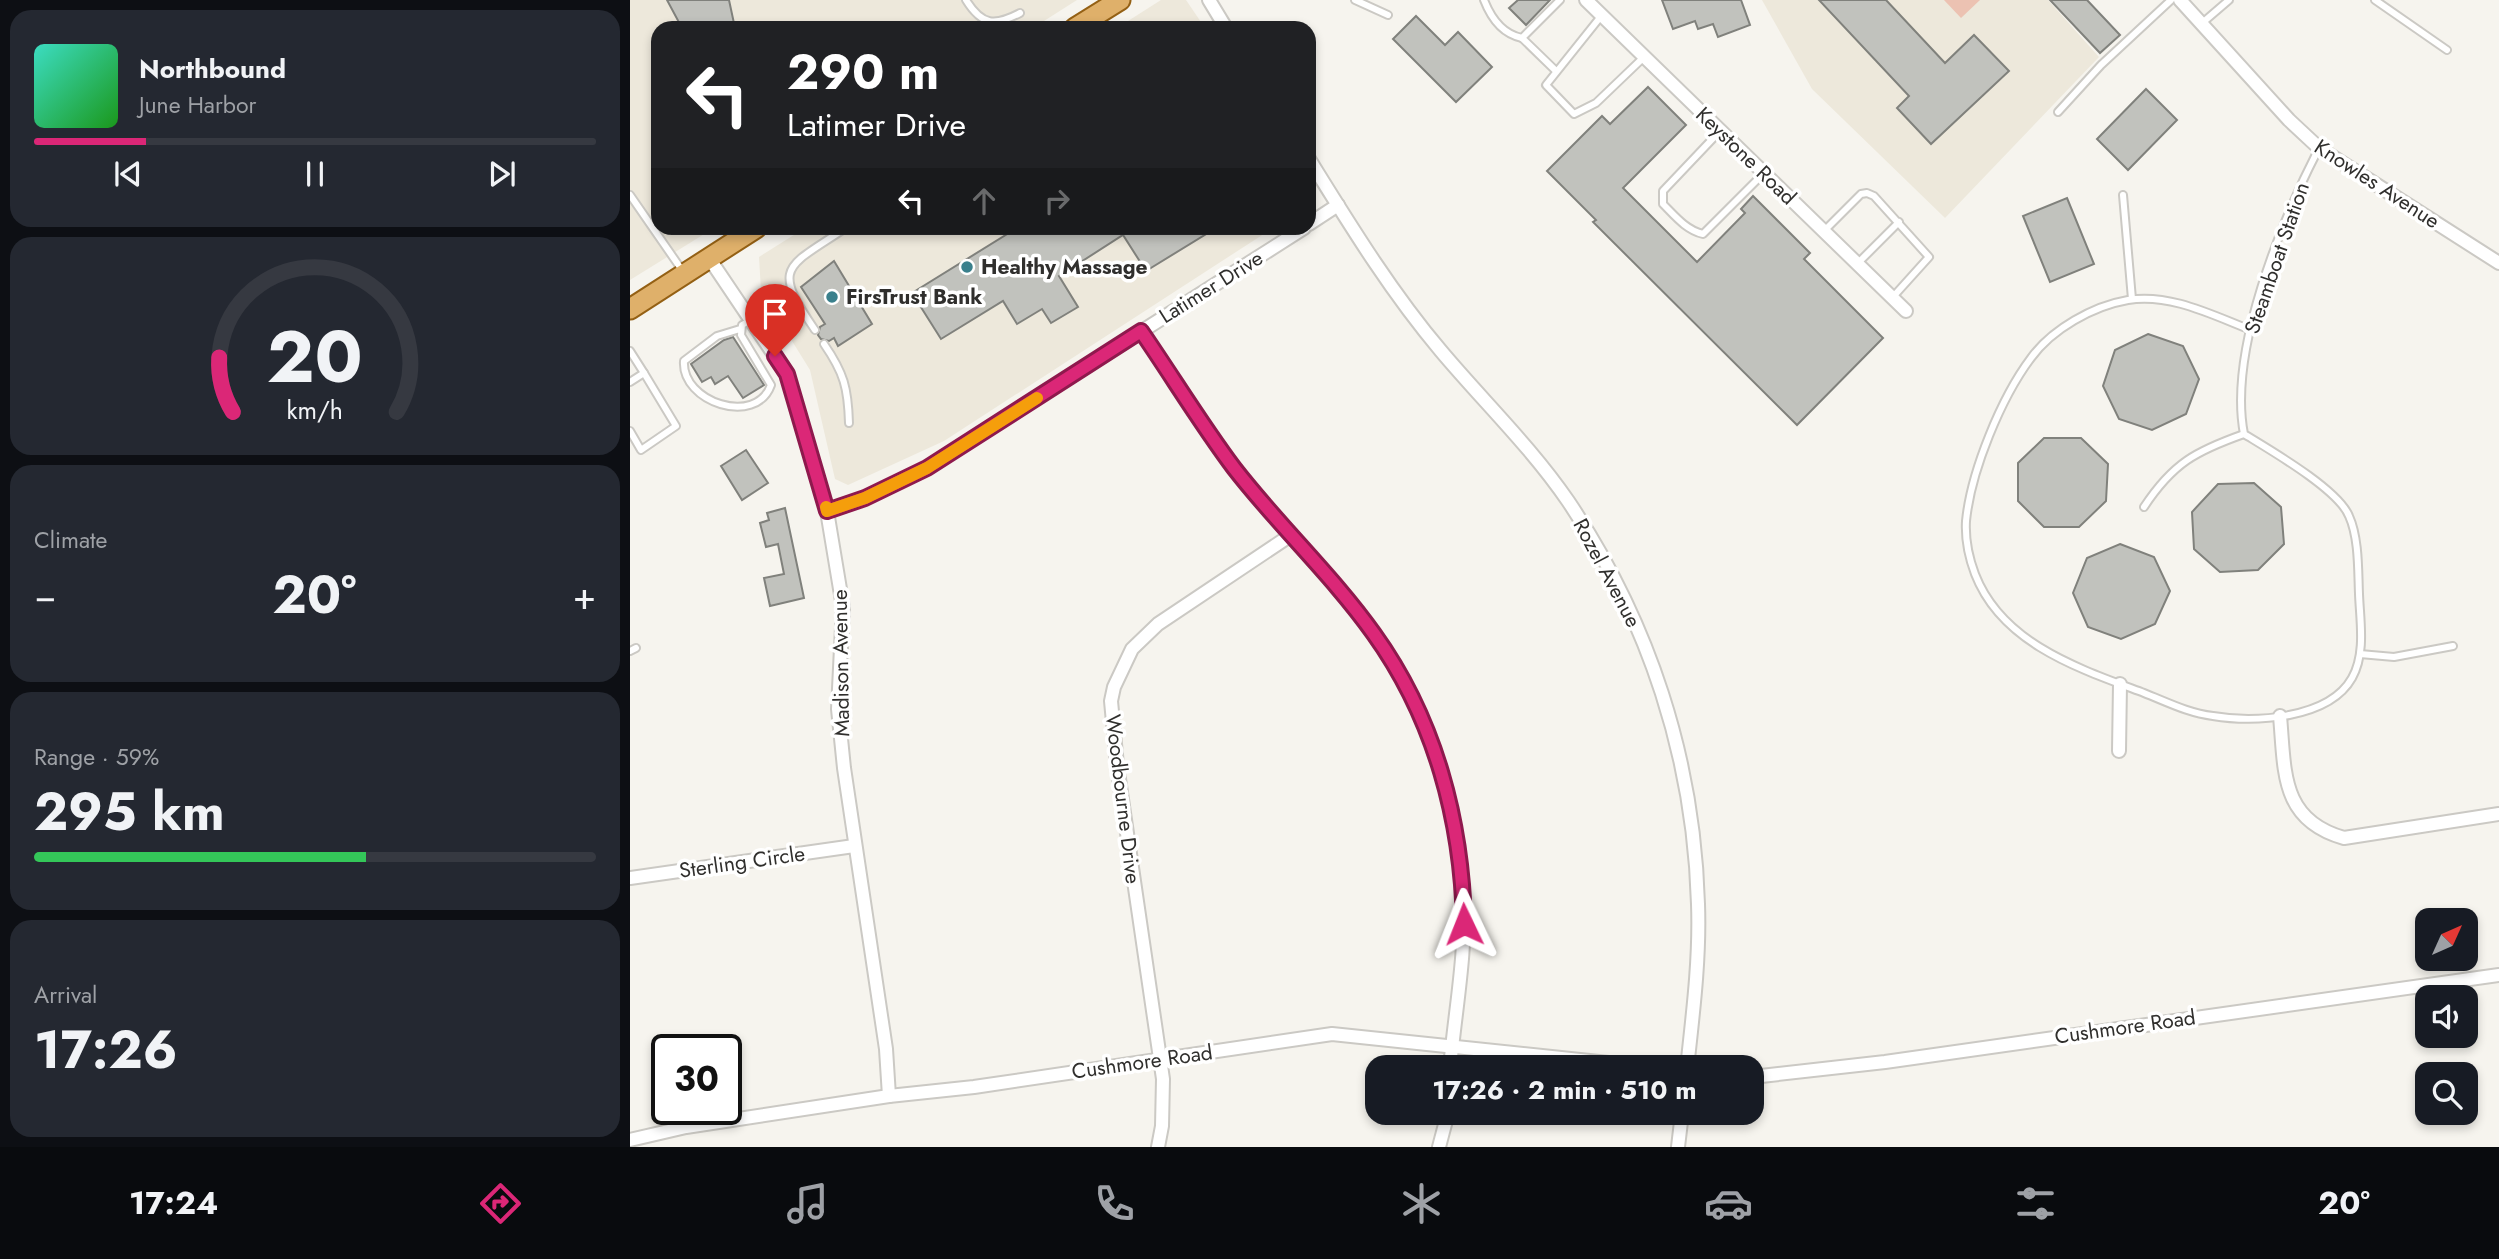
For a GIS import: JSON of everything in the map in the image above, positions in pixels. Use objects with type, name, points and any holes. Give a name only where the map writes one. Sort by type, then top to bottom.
[{"type":"main road","points":[[1086,21],[1120,0]]},
{"type":"main road","points":[[632,305],[745,235]]},
{"type":"street","points":[[1209,0],[1222,21]]},
{"type":"street","name":"Knowles Avenue","points":[[2180,0],[2289,120],[2319,148],[2499,263]]},
{"type":"street","name":"Keystone Road","points":[[1588,1],[1906,311]]},
{"type":"street","name":"Rozel Avenue","points":[[1316,170],[1439,349],[1537,460],[1567,499],[1620,588],[1650,657],[1678,747],[1695,843],[1698,956],[1688,1055]]},
{"type":"street","points":[[1316,219],[1338,205]]},
{"type":"street","name":"Latimer Drive","points":[[827,511],[865,498],[927,468],[1293,235]]},
{"type":"street","name":"Madison Avenue","points":[[709,258],[787,374],[827,511],[843,607],[838,709],[854,846],[882,1024],[890,1096]]},
{"type":"street","points":[[1141,331],[1234,468],[1359,615],[1388,656],[1424,721],[1441,768],[1460,863],[1463,896],[1458,1015],[1452,1055]]},
{"type":"street","name":"Woodbourne Drive","points":[[1158,1147],[1164,1098],[1117,765],[1111,701],[1114,687],[1121,667],[1140,640],[1200,595],[1292,535]]},
{"type":"street","points":[[2119,684],[2119,751]]},
{"type":"street","points":[[2280,716],[2286,785],[2307,821],[2326,833],[2344,838],[2499,814]]},
{"type":"street","name":"Sterling Circle","points":[[630,878],[854,846]]},
{"type":"street","name":"Cushmore Road","points":[[1764,1076],[1885,1062],[2499,975]]},
{"type":"street","name":"Cushmore Road","points":[[630,1140],[686,1127],[890,1096],[974,1087],[1332,1034],[1524,1055]]},
{"type":"street","points":[[1439,1147],[1445,1125]]},
{"type":"street","points":[[1678,1147],[1681,1125]]},
{"type":"lane","points":[[967,0],[975,14],[989,21]]},
{"type":"lane","points":[[1355,0],[1388,15]]},
{"type":"lane","points":[[1484,0],[1497,24],[1513,36],[1522,38],[1556,71]]},
{"type":"lane","points":[[1522,38],[1560,0]]},
{"type":"lane","points":[[2058,112],[2101,65],[2171,0]]},
{"type":"lane","points":[[2202,24],[2229,0]]},
{"type":"lane","points":[[2375,0],[2448,50]]},
{"type":"lane","points":[[1004,21],[1020,13]]},
{"type":"lane","points":[[1602,15],[1546,85],[1574,114],[1596,103],[1644,57]]},
{"type":"lane","points":[[1720,131],[1663,191],[1662,204],[1692,231],[1703,234],[1764,173]]},
{"type":"lane","name":"Steamboat Station","points":[[2245,434],[2241,382],[2259,298],[2301,183],[2319,148]]},
{"type":"lane","points":[[1824,231],[1861,194],[1867,192],[1899,222],[1929,257],[1892,298]]},
{"type":"lane","points":[[630,195],[651,225]]},
{"type":"lane","points":[[2123,195],[2132,299]]},
{"type":"lane","points":[[1857,264],[1899,222]]},
{"type":"lane","points":[[658,235],[685,274]]},
{"type":"lane","points":[[815,330],[792,296],[788,282],[793,265],[836,235]]},
{"type":"lane","points":[[2144,507],[2180,461],[2207,447],[2245,434],[2295,466],[2327,491],[2349,514],[2358,576],[2360,654],[2352,678],[2336,696],[2313,708],[2280,716],[2231,719],[2194,713],[2119,684],[2061,659],[2011,626],[1976,576],[1969,552],[1966,523],[1972,489],[2000,413],[2032,357],[2056,334],[2105,304],[2132,299],[2179,303],[2251,330]]},
{"type":"lane","points":[[740,330],[770,379],[770,390],[752,403],[730,407],[704,396],[688,378],[684,361],[717,336],[740,330],[751,320]]},
{"type":"lane","points":[[824,344],[838,364],[848,387],[849,423]]},
{"type":"lane","points":[[630,351],[676,426],[641,450],[630,431]]},
{"type":"lane","points":[[630,382],[644,373]]},
{"type":"lane","points":[[2360,654],[2394,657],[2454,646]]},
{"type":"shaded area","points":[[630,0],[1077,0],[1044,21],[651,21],[651,235],[703,235],[630,280]]},
{"type":"shaded area","points":[[1161,0],[1186,0],[1200,21],[1128,21]]},
{"type":"shaded area","points":[[1762,0],[2048,0],[2099,57],[1945,218],[1812,89]]},
{"type":"shaded area","points":[[1944,0],[1980,0],[1961,18]]},
{"type":"shaded area","points":[[794,235],[1262,235],[944,441],[848,485],[835,479],[810,370],[761,291],[759,257]]},
{"type":"building","points":[[667,0],[729,0],[734,21],[678,21]]},
{"type":"building","points":[[1518,0],[1550,0],[1526,25],[1509,8]]},
{"type":"building","points":[[1662,0],[1741,0],[1750,25],[1718,37],[1713,24],[1698,29],[1695,21],[1673,29]]},
{"type":"building","points":[[1819,0],[1886,0],[1945,63],[1974,35],[2009,71],[1931,144],[1897,108],[1909,96]]},
{"type":"building","points":[[2050,0],[2087,0],[2120,35],[2100,53]]},
{"type":"building","points":[[1416,16],[1445,45],[1458,32],[1492,67],[1456,102],[1393,39]]},
{"type":"building","points":[[1648,87],[1686,125],[1623,188],[1697,262],[1745,213],[1741,209],[1753,196],[1810,253],[1804,259],[1883,338],[1797,425],[1593,222],[1596,220],[1547,171],[1602,116],[1610,124]]},
{"type":"building","points":[[2146,89],[2177,120],[2128,170],[2097,139]]},
{"type":"building","points":[[2067,198],[2094,264],[2050,282],[2023,216]]},
{"type":"building","points":[[1006,235],[1123,235],[1059,276],[1078,307],[1051,323],[1042,309],[1017,324],[1003,301],[941,339],[912,293]]},
{"type":"building","points":[[1123,235],[1205,235],[1146,271]]},
{"type":"building","name":"FirsTrust Bank","points":[[834,261],[872,324],[838,346],[834,338],[829,341],[818,335],[820,327],[825,324],[801,287]]},
{"type":"building","points":[[2148,334],[2183,346],[2199,379],[2186,414],[2152,430],[2119,419],[2103,386],[2115,350]]},
{"type":"building","points":[[733,337],[764,385],[743,398],[728,376],[715,384],[711,377],[702,382],[691,364],[724,340]]},
{"type":"building","points":[[2044,438],[2081,438],[2108,464],[2106,501],[2079,527],[2044,527],[2018,501],[2018,463]]},
{"type":"building","points":[[746,450],[768,483],[742,500],[721,466]]},
{"type":"building","points":[[2254,483],[2281,507],[2284,544],[2258,570],[2220,572],[2194,549],[2192,512],[2218,484]]},
{"type":"building","points":[[785,508],[804,598],[770,606],[764,578],[784,574],[778,544],[766,547],[760,523],[769,520],[767,513]]},
{"type":"building","points":[[2120,544],[2154,557],[2170,591],[2155,624],[2121,639],[2088,627],[2073,593],[2087,558]]},
{"type":"slow traffic","points":[[826,507],[827,511],[865,498],[927,468],[1037,398]]},
{"type":"place","name":"Healthy Massage","points":[[967,267]]},
{"type":"place","name":"FirsTrust Bank","points":[[832,297]]},
{"type":"route","points":[[775,356],[787,374],[827,511],[865,498],[927,468],[1141,331],[1234,468],[1375,635],[1412,698],[1433,744],[1452,815],[1460,863],[1464,924]]}]
